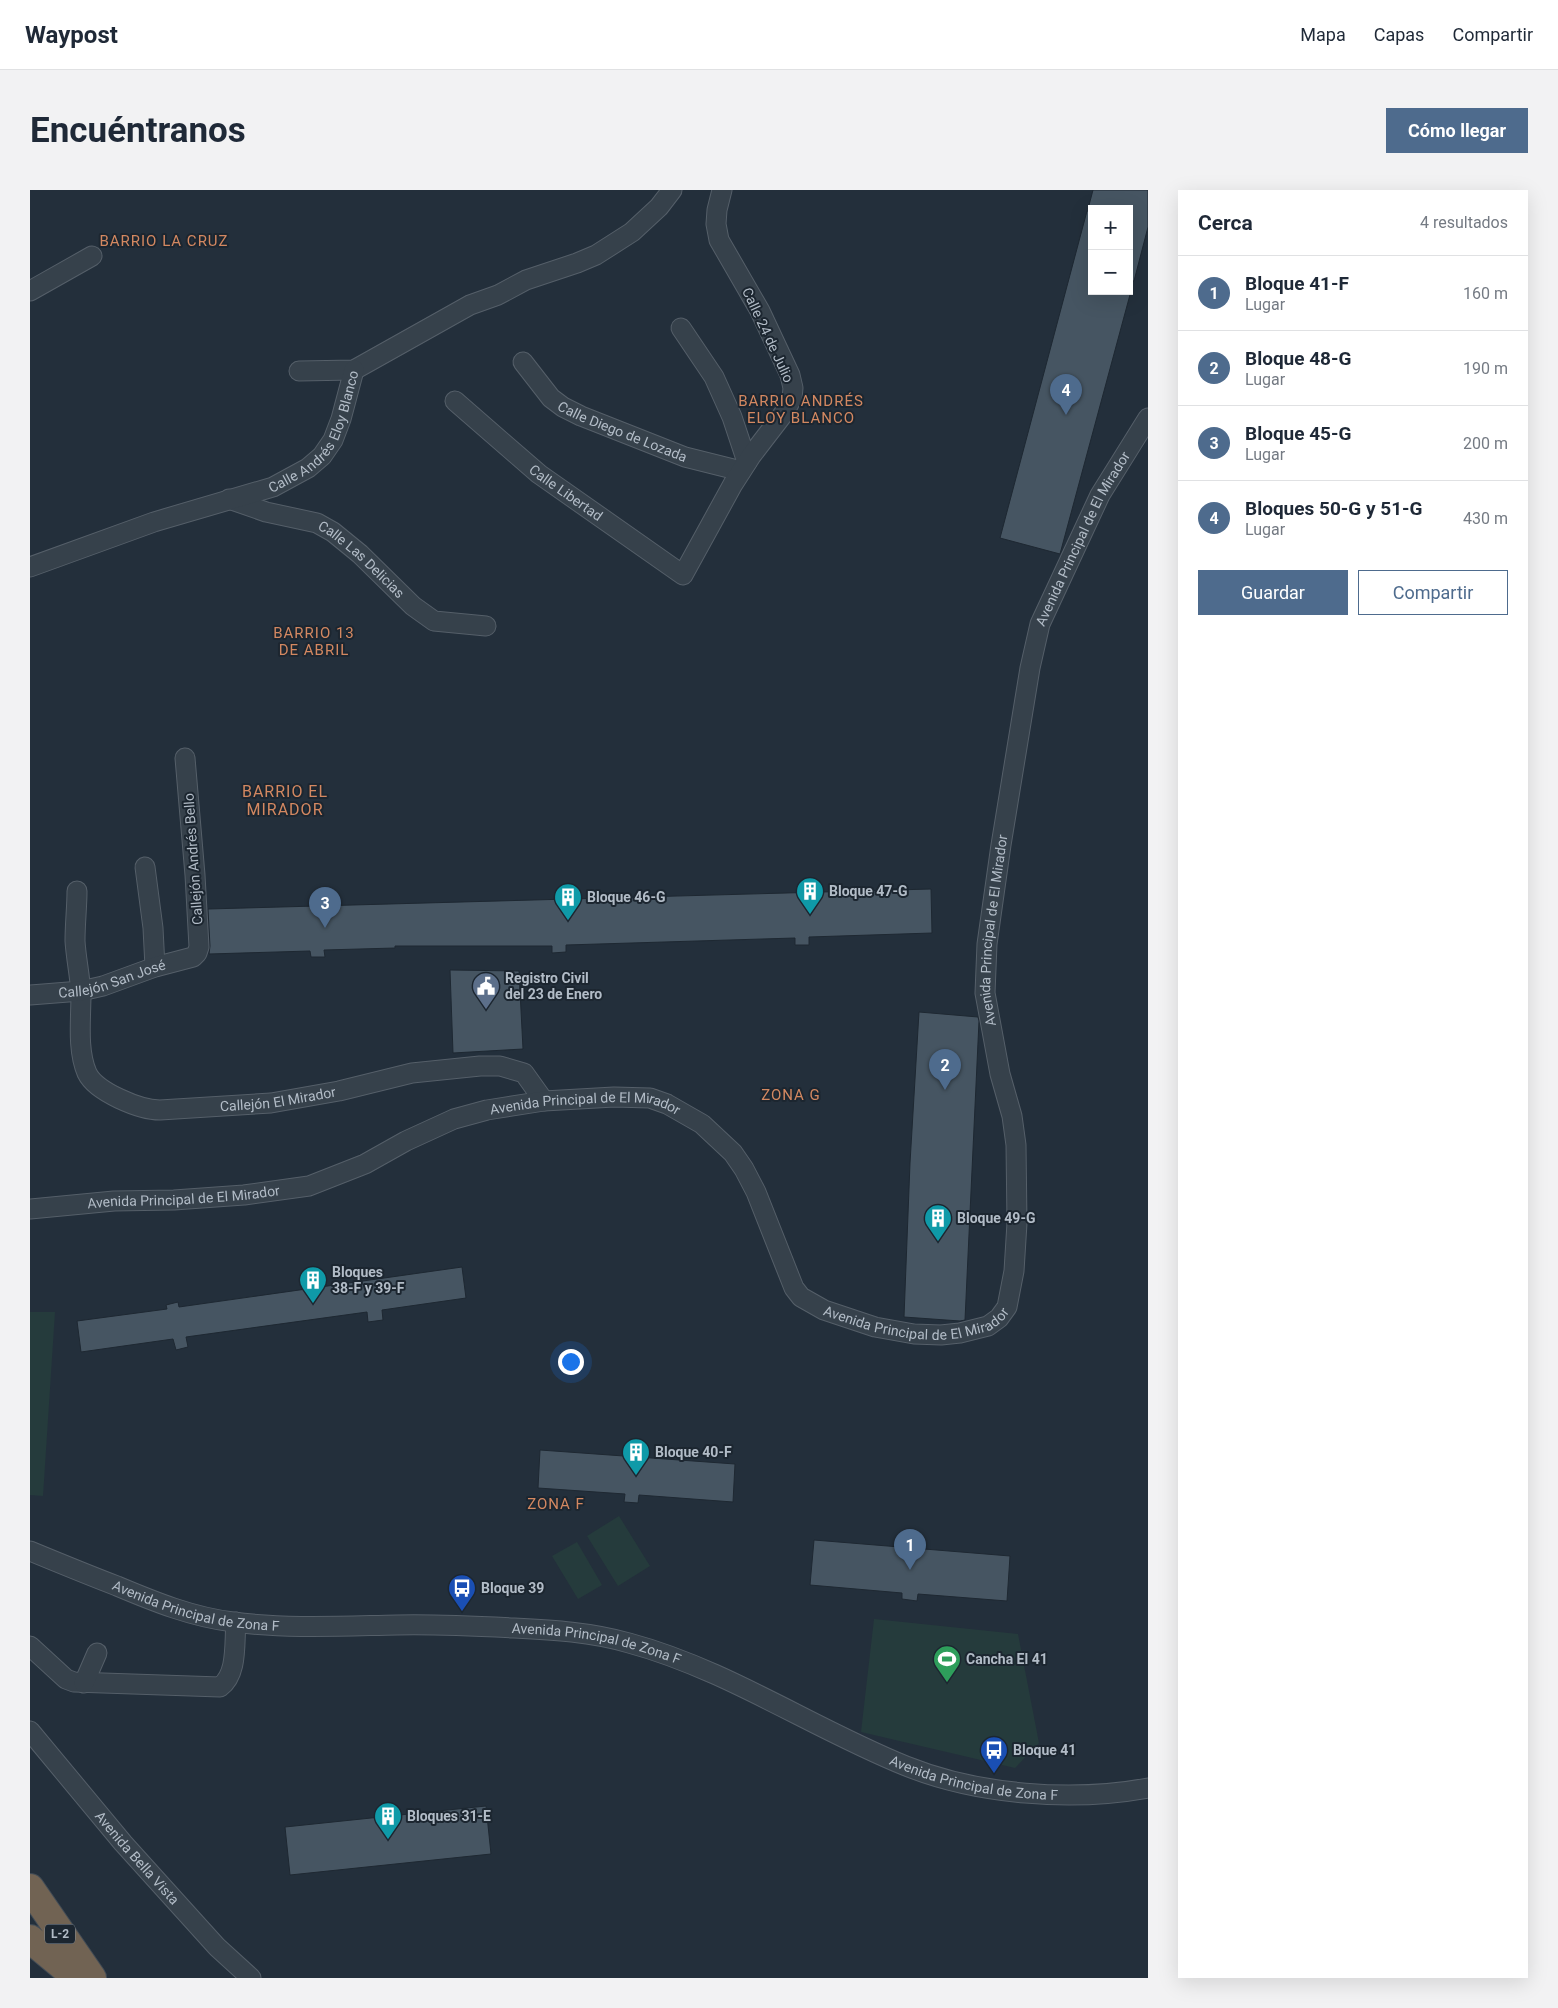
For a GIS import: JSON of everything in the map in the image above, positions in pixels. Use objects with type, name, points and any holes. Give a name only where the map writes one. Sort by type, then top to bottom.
[{"type":"highway","name":"L-2","points":[[30,1888],[92,1978]]},
{"type":"highway","name":"L-2","points":[[30,1938],[77,1978]]},
{"type":"street","name":"Calle Andrés Eloy Blanco","points":[[30,567],[138,528],[273,487],[308,468],[322,456],[333,440],[341,419],[354,370],[470,305],[498,295],[526,280],[577,263],[616,244],[659,208],[672,190]]},
{"type":"street","name":"Calle 24 de Julio","points":[[683,575],[744,466],[784,413],[792,398],[793,388],[790,375],[760,311],[719,240],[716,224],[722,190]]},
{"type":"street","points":[[30,290],[92,256]]},
{"type":"street","points":[[681,328],[714,377],[732,417],[744,466]]},
{"type":"street","name":"Calle Diego de Lozada","points":[[523,362],[551,398],[563,407],[581,416],[684,457],[744,466]]},
{"type":"street","points":[[299,371],[354,370]]},
{"type":"street","name":"Calle Libertad","points":[[455,400],[539,474],[683,575]]},
{"type":"street","name":"Avenida Principal de El Mirador","points":[[30,1209],[114,1201],[174,1200],[244,1195],[309,1186],[365,1164],[406,1141],[454,1119],[488,1110],[544,1101],[614,1097],[650,1098],[667,1104],[702,1124],[732,1152],[744,1169],[766,1213],[794,1288],[800,1297],[824,1310],[875,1327],[914,1334],[941,1336],[988,1326],[999,1318],[1007,1307],[1014,1271],[1017,1223],[1017,1170],[1012,1116],[1000,1074],[985,993],[985,968],[1001,845],[1027,688],[1035,643],[1047,608],[1100,495],[1148,418]]},
{"type":"street","name":"Calle Las Delicias","points":[[229,499],[266,512],[317,523],[333,532],[360,554],[413,606],[434,621],[486,626]]},
{"type":"street","name":"Callejón Andrés Bello","points":[[185,758],[199,947],[193,957]]},
{"type":"street","points":[[145,867],[153,928],[155,968]]},
{"type":"street","name":"Callejón El Mirador","points":[[77,891],[75,940],[81,991],[81,1042],[88,1073],[98,1086],[147,1110],[271,1103],[340,1091],[412,1073],[480,1066],[500,1066],[517,1069],[524,1073],[544,1101]]},
{"type":"street","name":"Callejón San José","points":[[30,995],[81,991],[103,986],[193,957]]},
{"type":"street","name":"Avenida Principal de Zona F","points":[[30,1551],[171,1608],[205,1618],[291,1626],[441,1625],[582,1632],[632,1643],[687,1663],[864,1747],[935,1776],[965,1784],[1026,1792],[1102,1794],[1148,1788]]},
{"type":"street","points":[[30,1646],[66,1679],[74,1682],[220,1687],[228,1682],[232,1670],[236,1622]]},
{"type":"street","points":[[84,1683],[98,1654]]},
{"type":"street","name":"Avenida Bella Vista","points":[[30,1731],[123,1843],[217,1947],[251,1978]]},
{"type":"green space","points":[[30,1312],[55,1312],[43,1496],[30,1495]]},
{"type":"green space","points":[[619,1516],[650,1566],[618,1586],[587,1536]]},
{"type":"green space","points":[[577,1542],[602,1585],[578,1599],[552,1556]]},
{"type":"green space","name":"Cancha El 41","points":[[874,1619],[1018,1634],[1039,1743],[1015,1768],[861,1732]]},
{"type":"building","points":[[1093,190],[1148,190],[1148,227],[1134,281],[1133,205],[1089,205]]},
{"type":"building","points":[[1088,211],[1088,295],[1130,295],[1060,554],[1000,538]]},
{"type":"building","points":[[931,889],[932,933],[809,937],[809,945],[795,945],[795,938],[566,945],[566,952],[552,953],[552,946],[395,946],[395,948],[324,950],[325,957],[311,957],[310,951],[209,954],[208,909]]},
{"type":"building","name":"Registro Civil del 23 de Enero","points":[[450,970],[519,971],[523,1049],[453,1053]]},
{"type":"building","points":[[919,1012],[978,1017],[979,1021],[965,1320],[960,1321],[904,1317],[910,1163]]},
{"type":"building","name":"Bloques 38-F y 39-F","points":[[462,1267],[466,1298],[382,1310],[383,1320],[368,1322],[367,1312],[186,1337],[188,1347],[176,1350],[173,1339],[81,1352],[77,1321],[167,1309],[166,1305],[178,1302],[179,1307]]},
{"type":"building","name":"Bloque 40-F","points":[[540,1450],[735,1464],[733,1502],[639,1495],[638,1503],[624,1502],[625,1494],[538,1488]]},
{"type":"building","points":[[814,1540],[1010,1556],[1007,1601],[918,1594],[917,1601],[902,1599],[902,1593],[810,1585]]},
{"type":"building","name":"Bloques 31-E","points":[[486,1806],[491,1854],[290,1875],[285,1827]]},
{"type":"place","name":"Bloques 50-G y 51-G","points":[[1066,415]]},
{"type":"place","name":"Bloque 47-G","points":[[810,915]]},
{"type":"place","name":"Bloque 46-G","points":[[568,921]]},
{"type":"place","name":"Bloque 45-G","points":[[325,928]]},
{"type":"place","name":"Registro Civil del 23 de Enero","points":[[486,1010]]},
{"type":"place","name":"Bloque 48-G","points":[[945,1090]]},
{"type":"place","name":"Bloque 49-G","points":[[938,1242]]},
{"type":"place","name":"Bloques 38-F y 39-F","points":[[313,1304]]},
{"type":"place","name":"Bloque 40-F","points":[[636,1476]]},
{"type":"place","name":"Bloque 41-F","points":[[910,1570]]},
{"type":"place","name":"Bloque 39","points":[[462,1612]]},
{"type":"place","name":"Cancha El 41","points":[[947,1683]]},
{"type":"place","name":"Bloque 41","points":[[994,1774]]},
{"type":"place","name":"Bloques 31-E","points":[[388,1840]]},
{"type":"district","name":"BARRIO LA CRUZ","points":[[164,241]]},
{"type":"district","name":"BARRIO ANDRÉS ELOY BLANCO","points":[[801,410]]},
{"type":"district","name":"BARRIO 13 DE ABRIL","points":[[314,642]]},
{"type":"district","name":"BARRIO EL MIRADOR","points":[[285,800]]},
{"type":"district","name":"ZONA G","points":[[791,1095]]},
{"type":"district","name":"ZONA F","points":[[556,1504]]}]
